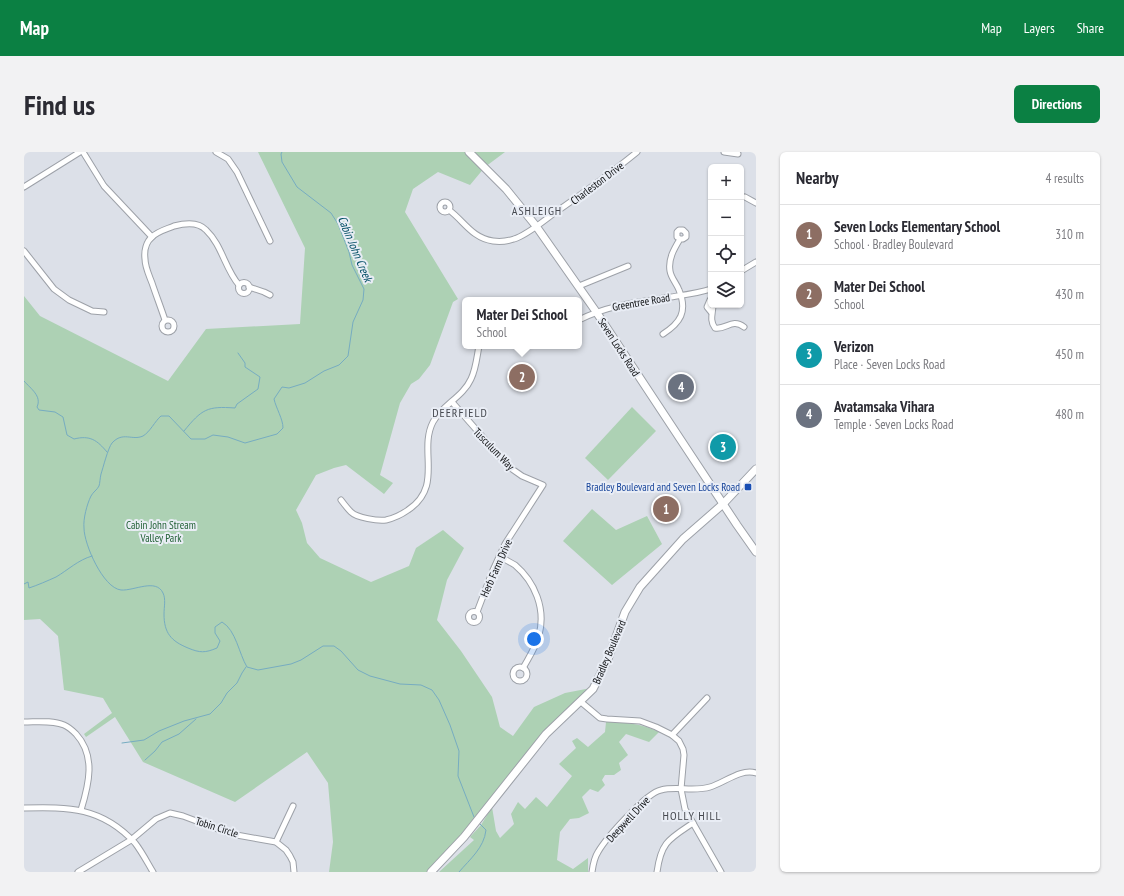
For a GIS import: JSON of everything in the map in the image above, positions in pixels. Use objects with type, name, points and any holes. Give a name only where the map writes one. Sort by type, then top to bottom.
[{"type":"main road","name":"Seven Locks Road","points":[[469,152],[506,189],[536,226],[579,286],[737,526],[756,552]]},
{"type":"main road","name":"Bradley Boulevard","points":[[431,872],[484,813],[546,734],[593,689],[608,659],[625,612],[640,587],[683,539],[723,504],[756,469]]},
{"type":"street","points":[[24,187],[81,152],[104,186],[152,237]]},
{"type":"street","points":[[216,152],[228,159],[237,172],[270,241]]},
{"type":"street","name":"Charleston Drive","points":[[449,210],[473,234],[493,241],[515,239],[601,181],[637,152]]},
{"type":"street","points":[[724,152],[738,154]]},
{"type":"street","points":[[745,197],[756,203]]},
{"type":"street","points":[[165,320],[145,259],[145,248],[152,237],[163,230],[189,223],[199,225],[205,229],[213,238],[234,279],[239,285],[238,290],[242,294],[247,292],[249,288]]},
{"type":"street","points":[[663,334],[675,326],[679,321],[682,311],[681,295],[670,273],[669,266],[671,256],[680,239]]},
{"type":"street","points":[[24,251],[54,288],[69,300],[92,311],[104,312]]},
{"type":"street","points":[[744,269],[756,262]]},
{"type":"street","points":[[579,286],[628,266]]},
{"type":"street","points":[[239,285],[245,282],[248,284],[249,288],[270,295]]},
{"type":"street","name":"Greentree Road","points":[[582,318],[590,314],[621,304],[708,290]]},
{"type":"street","name":"Greentree Road","points":[[708,306],[707,307],[711,312],[712,323],[715,328],[720,328],[735,323],[744,327]]},
{"type":"street","points":[[341,500],[353,513],[369,519],[384,520],[398,516],[413,507],[424,493],[428,483],[428,441],[430,429],[439,413],[452,402],[472,379],[478,349]]},
{"type":"street","name":"Tusculum Way","points":[[452,402],[509,467],[522,476],[543,485]]},
{"type":"street","name":"Herb Farm Drive","points":[[477,612],[505,544],[543,485]]},
{"type":"street","points":[[499,556],[515,565],[526,576],[534,588],[539,602],[541,621],[540,634],[523,668]]},
{"type":"street","points":[[672,735],[707,698]]},
{"type":"street","points":[[581,702],[600,718],[640,721],[672,735],[681,745],[684,755],[681,789],[685,809],[721,872]]},
{"type":"street","points":[[24,722],[54,722],[64,724],[71,728],[80,739],[89,759],[90,770],[81,810]]},
{"type":"street","name":"Deepwell Drive","points":[[592,872],[593,864],[598,851],[611,835],[652,793],[660,790],[707,788],[745,772],[756,773]]},
{"type":"street","points":[[293,806],[276,842],[286,850],[290,856],[293,862],[294,872]]},
{"type":"street","points":[[24,808],[57,807],[81,810],[111,822],[131,840],[142,853],[153,872]]},
{"type":"street","name":"Tobin Circle","points":[[78,872],[131,840],[156,818],[170,813],[183,816],[230,834],[276,842]]},
{"type":"street","points":[[657,872],[660,854],[665,844],[673,836],[693,823]]},
{"type":"green space","name":"Cabin John Stream Valley Park","points":[[258,152],[505,152],[485,167],[470,185],[438,172],[413,189],[405,212],[458,299],[453,302],[430,365],[419,379],[411,384],[400,403],[380,475],[393,483],[384,494],[346,465],[334,468],[316,475],[296,510],[302,523],[307,543],[320,558],[371,582],[409,566],[416,548],[443,530],[464,548],[447,580],[437,620],[461,651],[492,697],[500,727],[513,736],[534,707],[565,693],[591,688],[431,872],[329,872],[333,842],[328,783],[307,752],[235,802],[143,762],[115,717],[86,737],[84,734],[112,713],[103,698],[64,690],[58,636],[40,619],[24,620],[24,296],[40,316],[168,381],[206,329],[300,324],[305,248]]},
{"type":"green space","points":[[632,407],[656,431],[608,480],[585,458]]},
{"type":"green space","points":[[592,509],[616,530],[647,516],[662,544],[612,585],[563,541]]},
{"type":"green space","points":[[606,722],[634,724],[659,732],[649,742],[626,734],[619,742],[628,755],[619,763],[621,770],[614,775],[605,775],[602,780],[605,785],[598,792],[590,789],[582,797],[589,813],[579,818],[570,819],[560,832],[557,860],[573,869],[588,858],[588,872],[439,872],[474,840],[470,837],[481,825],[492,807],[496,831],[500,838],[514,824],[511,814],[518,802],[525,809],[536,797],[547,807],[572,776],[559,764],[576,748],[572,741],[577,738],[588,747],[605,732]]},
{"type":"waterway","name":"Cabin John Creek","points":[[282,152],[282,162],[297,187],[331,213],[338,224],[349,252],[352,265],[364,289],[363,300],[353,322],[348,356],[339,365],[324,371],[305,383],[289,388],[282,387],[274,399],[283,428],[277,434],[245,443],[228,437],[213,435],[205,439],[191,439],[169,416],[161,416],[143,436],[116,439],[110,446],[107,453],[99,486],[91,496],[87,507],[84,524],[87,544],[101,574],[114,587],[121,590],[126,590],[144,586],[155,586],[160,589],[163,593],[165,603],[164,621],[167,631],[173,639],[188,648],[202,652],[217,648],[220,641],[215,633],[215,627],[222,622],[234,636],[247,667],[258,670],[291,664],[301,660],[323,646],[334,646],[341,651],[358,670],[370,676],[400,684],[421,685],[432,690],[439,700],[459,751],[458,776],[474,817]]},
{"type":"waterway","points":[[184,431],[206,410],[235,408],[237,404],[258,389],[260,377],[245,367],[245,363],[238,353]]},
{"type":"waterway","points":[[24,381],[37,396],[37,407],[39,410],[55,412],[63,417],[67,435],[74,439],[89,438],[100,444],[107,452]]},
{"type":"waterway","points":[[24,584],[28,582],[29,588],[42,583],[56,577],[92,556]]},
{"type":"waterway","points":[[122,743],[144,740],[159,731],[184,721],[210,714],[237,683],[246,667]]},
{"type":"waterway","points":[[145,760],[162,742],[179,734],[196,719]]},
{"type":"waterway","name":"Cabin John Creek","points":[[459,872],[476,853],[485,836],[486,830],[479,823]]},
{"type":"place","name":"Mater Dei School","points":[[522,377]]},
{"type":"place","name":"Avatamsaka Vihara","points":[[681,387]]},
{"type":"place","name":"Verizon","points":[[723,447]]},
{"type":"place","name":"Bradley Boulevard and Seven Locks Road","points":[[748,487]]},
{"type":"place","name":"Seven Locks Elementary School","points":[[666,509]]},
{"type":"district","name":"ASHLEIGH","points":[[537,211]]},
{"type":"district","name":"DEERFIELD","points":[[460,413]]},
{"type":"district","name":"HOLLY HILL","points":[[692,816]]}]
